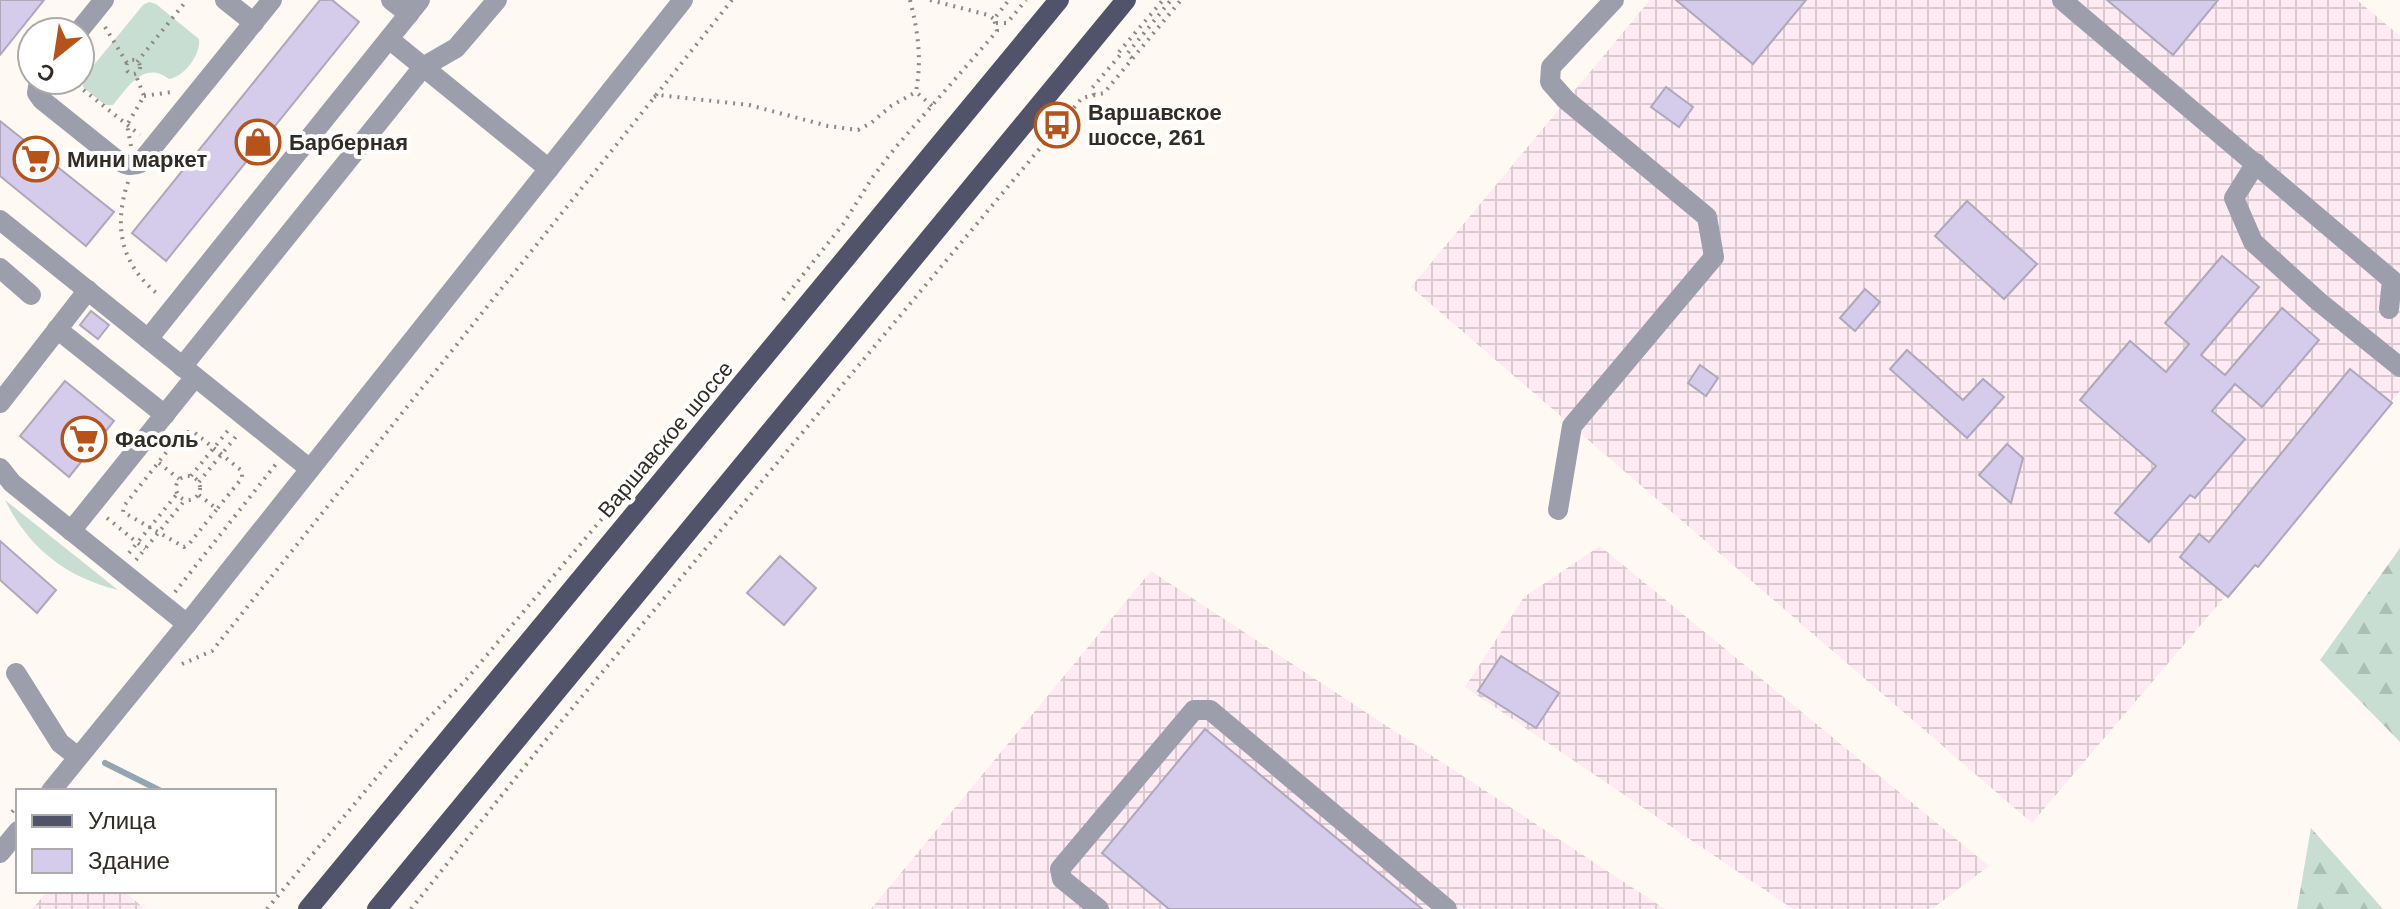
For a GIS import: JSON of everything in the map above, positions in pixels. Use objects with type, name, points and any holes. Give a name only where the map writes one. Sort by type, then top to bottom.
[{"type":"main road","name":"Варшавское шоссе","points":[[308,909],[1059,0]]},
{"type":"main road","points":[[377,909],[1126,0]]},
{"type":"street","points":[[225,0],[254,23]]},
{"type":"street","points":[[39,96],[117,160],[134,165],[140,163],[272,0]]},
{"type":"street","points":[[148,339],[414,7],[391,0]]},
{"type":"street","points":[[71,531],[165,415],[189,372],[423,67],[456,48],[497,0]]},
{"type":"street","points":[[53,789],[683,0]]},
{"type":"street","points":[[1558,510],[1572,426],[1714,257],[1707,217],[1566,100],[1550,82],[1551,67],[1614,0]]},
{"type":"street","points":[[2062,0],[2392,280],[2389,309]]},
{"type":"street","points":[[389,39],[549,169]]},
{"type":"street","points":[[2256,163],[2234,198],[2253,242],[2318,301],[2400,367]]},
{"type":"street","points":[[3,228],[88,290],[310,469]]},
{"type":"street","points":[[0,268],[31,295]]},
{"type":"street","points":[[0,403],[88,290]]},
{"type":"street","points":[[57,329],[165,415]]},
{"type":"street","points":[[0,468],[12,483],[187,624]]},
{"type":"street","points":[[16,673],[60,743],[78,757]]},
{"type":"street","points":[[1099,909],[1062,879],[1060,869],[1194,710],[1210,710],[1447,909]]},
{"type":"street","points":[[0,853],[16,833]]},
{"type":"path","points":[[137,62],[187,0]]},
{"type":"path","points":[[169,669],[212,651],[732,0]]},
{"type":"path","points":[[652,98],[658,95],[749,105],[828,126],[858,130],[916,92],[920,42],[910,0]]},
{"type":"path","points":[[930,0],[1007,23],[1026,0]]},
{"type":"path","points":[[782,301],[844,223],[872,178],[997,31],[995,21],[1009,0]]},
{"type":"path","points":[[1094,95],[1092,88],[1163,0]]},
{"type":"path","points":[[1132,58],[1127,54],[1171,0]]},
{"type":"path","points":[[411,909],[549,736],[817,412],[1082,98],[1104,93],[1181,0]]},
{"type":"path","points":[[99,5],[127,63],[126,70],[135,73]]},
{"type":"path","points":[[127,63],[137,62]]},
{"type":"path","points":[[135,73],[140,68],[137,62]]},
{"type":"path","points":[[135,73],[144,96],[127,125],[134,165],[121,204],[123,243],[131,266],[149,287],[174,306]]},
{"type":"path","points":[[916,92],[932,106]]},
{"type":"path","points":[[91,96],[154,146]]},
{"type":"path","points":[[179,479],[191,476],[245,417]]},
{"type":"path","points":[[199,495],[199,482],[245,417]]},
{"type":"path","points":[[195,433],[221,454],[243,475],[187,546],[180,546],[125,515],[123,509],[180,435],[195,433]]},
{"type":"path","points":[[139,447],[179,479]]},
{"type":"path","points":[[191,476],[199,482]]},
{"type":"path","points":[[179,479],[177,494],[185,500],[199,495]]},
{"type":"path","points":[[267,909],[402,747],[465,681],[625,492]]},
{"type":"path","points":[[121,571],[138,543],[177,494]]},
{"type":"path","points":[[199,495],[217,509]]},
{"type":"path","points":[[121,571],[145,549],[185,500]]},
{"type":"path","points":[[92,506],[145,549]]},
{"type":"shaded area","points":[[1650,0],[2357,0],[2400,36],[2400,391],[2032,823],[1411,287]]},
{"type":"shaded area","points":[[1600,546],[1989,866],[1932,909],[1793,909],[1465,687],[1524,597]]},
{"type":"shaded area","points":[[1151,571],[1665,909],[871,909]]},
{"type":"shaded area","points":[[46,893],[126,893],[145,909],[32,909]]},
{"type":"green space","points":[[149,2],[156,4],[199,39],[197,52],[190,64],[175,77],[169,79],[160,74],[144,74],[113,105],[105,105],[94,96],[96,62],[143,5]]},
{"type":"green space","points":[[5,500],[118,590],[81,577],[51,558],[25,532]]},
{"type":"green space","points":[[2400,548],[2400,742],[2320,660]]},
{"type":"green space","points":[[2311,828],[2383,909],[2297,909]]},
{"type":"building","points":[[0,0],[44,0],[31,16],[16,16],[16,35],[0,55]]},
{"type":"building","points":[[320,0],[332,0],[359,22],[166,261],[132,233]]},
{"type":"building","points":[[1676,0],[1806,0],[1753,64]]},
{"type":"building","points":[[2107,0],[2218,0],[2173,55]]},
{"type":"building","points":[[1666,87],[1693,107],[1679,127],[1651,107]]},
{"type":"building","points":[[0,121],[114,212],[86,246],[0,176]]},
{"type":"building","points":[[1967,201],[2037,264],[2004,299],[1935,236]]},
{"type":"building","points":[[2222,256],[2259,287],[2201,355],[2225,375],[2282,308],[2319,340],[2262,407],[2235,384],[2212,411],[2245,439],[2195,498],[2190,495],[2149,542],[2115,513],[2156,466],[2080,400],[2130,341],[2166,372],[2189,344],[2165,323]]},
{"type":"building","points":[[1865,289],[1880,302],[1855,331],[1840,318]]},
{"type":"building","points":[[91,311],[109,325],[98,339],[80,325]]},
{"type":"building","points":[[1907,350],[1963,400],[1983,379],[2004,397],[1967,438],[1890,369]]},
{"type":"building","points":[[1700,365],[1718,378],[1706,396],[1688,383]]},
{"type":"building","points":[[2350,369],[2392,403],[2258,567],[2255,565],[2228,597],[2180,557],[2199,534],[2209,542]]},
{"type":"building","points":[[65,381],[114,421],[69,477],[20,436]]},
{"type":"building","points":[[2007,444],[2023,458],[2011,503],[1979,475]]},
{"type":"building","points":[[0,541],[56,590],[37,613],[0,580]]},
{"type":"building","points":[[780,556],[816,588],[784,625],[747,593]]},
{"type":"building","points":[[1501,656],[1559,693],[1536,728],[1478,691]]},
{"type":"building","points":[[1205,729],[1422,909],[1169,909],[1102,853]]},
{"type":"waterway","points":[[105,763],[157,789]]},
{"type":"place","name":"Варшавское шоссе, 261","points":[[1057,125]]},
{"type":"place","name":"Барберная","points":[[258,142]]},
{"type":"place","name":"Мини маркет","points":[[36,159]]},
{"type":"place","name":"Фасоль","points":[[84,439]]}]
